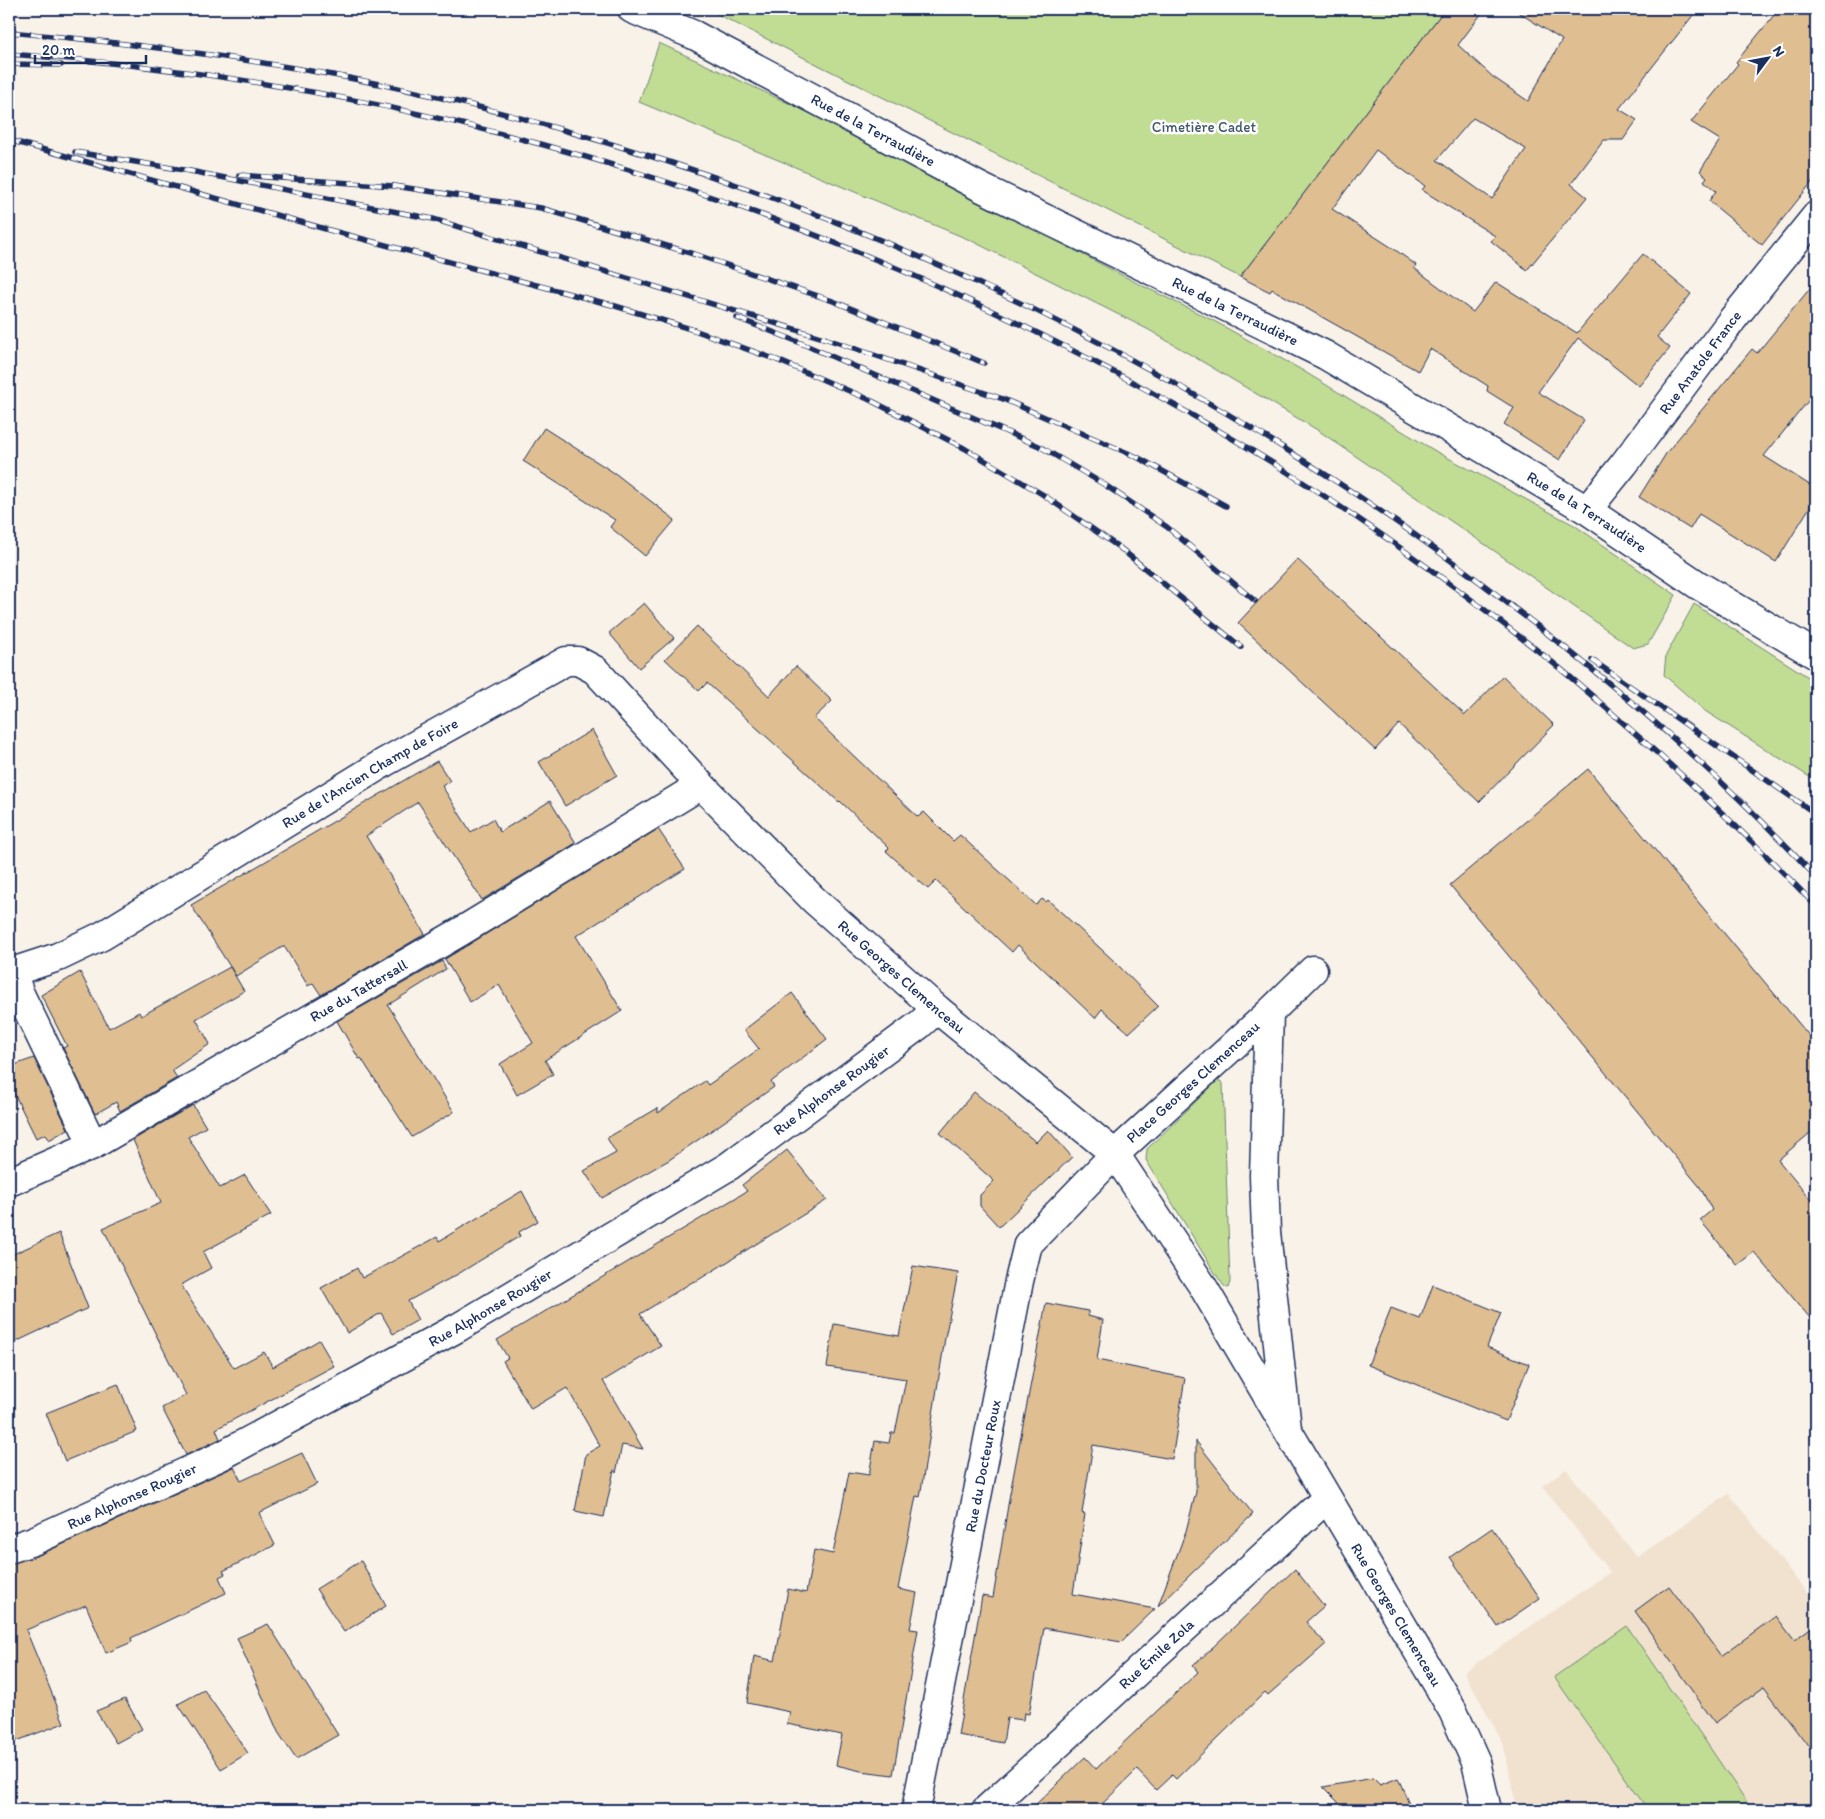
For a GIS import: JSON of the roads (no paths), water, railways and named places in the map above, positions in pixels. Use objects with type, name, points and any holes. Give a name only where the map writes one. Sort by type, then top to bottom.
[{"type":"street","name":"Rue de la Terraudière","points":[[632,9],[694,35],[980,187],[1325,356],[1587,510],[1698,585],[1816,655]]},
{"type":"street","name":"Rue Anatole France","points":[[1587,510],[1624,464],[1732,320],[1816,216]]},
{"type":"street","name":"Rue de l'Ancien Champ de Foire","points":[[10,973],[58,957],[102,936],[385,762],[566,661],[578,661],[594,670],[701,785]]},
{"type":"street","name":"Rue Georges Clemenceau","points":[[701,785],[814,900],[937,1009],[1115,1154]]},
{"type":"street","name":"Rue du Tattersall","points":[[9,1182],[93,1145],[460,932],[701,785]]},
{"type":"street","points":[[1269,1013],[1313,970]]},
{"type":"street","points":[[10,973],[93,1145]]},
{"type":"street","name":"Rue Alphonse Rougier","points":[[9,1550],[33,1541],[221,1456],[459,1327],[729,1166],[919,1025],[937,1009]]},
{"type":"street","name":"Place Georges Clemenceau","points":[[1269,1013],[1115,1154],[1202,1285],[1287,1429]]},
{"type":"street","name":"Place Georges Clemenceau","points":[[1269,1013],[1264,1176],[1266,1232],[1287,1429]]},
{"type":"street","name":"Rue du Docteur Roux","points":[[916,1810],[1019,1280],[1028,1244],[1115,1154]]},
{"type":"street","name":"Rue Georges Clemenceau","points":[[1287,1429],[1453,1711],[1476,1762],[1487,1810]]},
{"type":"street","name":"Rue Émile Zola","points":[[986,1810],[1327,1498]]},
{"type":"water","points":[[105,1802],[108,1810],[80,1810]]},
{"type":"railway","points":[[9,32],[135,45],[302,69],[427,94],[563,130],[692,169],[818,215],[942,267],[1064,324],[1182,388],[1298,457],[1410,531],[1518,611],[1635,705],[1746,805],[1816,877]]},
{"type":"railway","points":[[9,54],[177,71],[343,98],[507,135],[668,182],[825,239],[979,305],[1130,381],[1276,465],[1347,511],[1417,560],[1561,669],[1697,789],[1816,906]]},
{"type":"railway","points":[[9,64],[61,65]]},
{"type":"railway","points":[[9,140],[329,230],[612,305],[694,330],[777,360],[868,399],[964,448],[1042,494],[1120,548],[1241,647]]},
{"type":"railway","points":[[75,152],[190,171],[433,219],[827,339],[1003,399],[1137,457],[1226,506]]},
{"type":"railway","points":[[239,175],[394,186],[541,208],[700,256],[833,301],[984,363]]},
{"type":"railway","points":[[737,318],[796,341],[1039,446],[1105,485],[1167,527],[1255,601]]},
{"type":"railway","points":[[1592,660],[1816,814]]},
{"type":"park label","name":"Cimetière Cadet","points":[[1204,127]]}]
